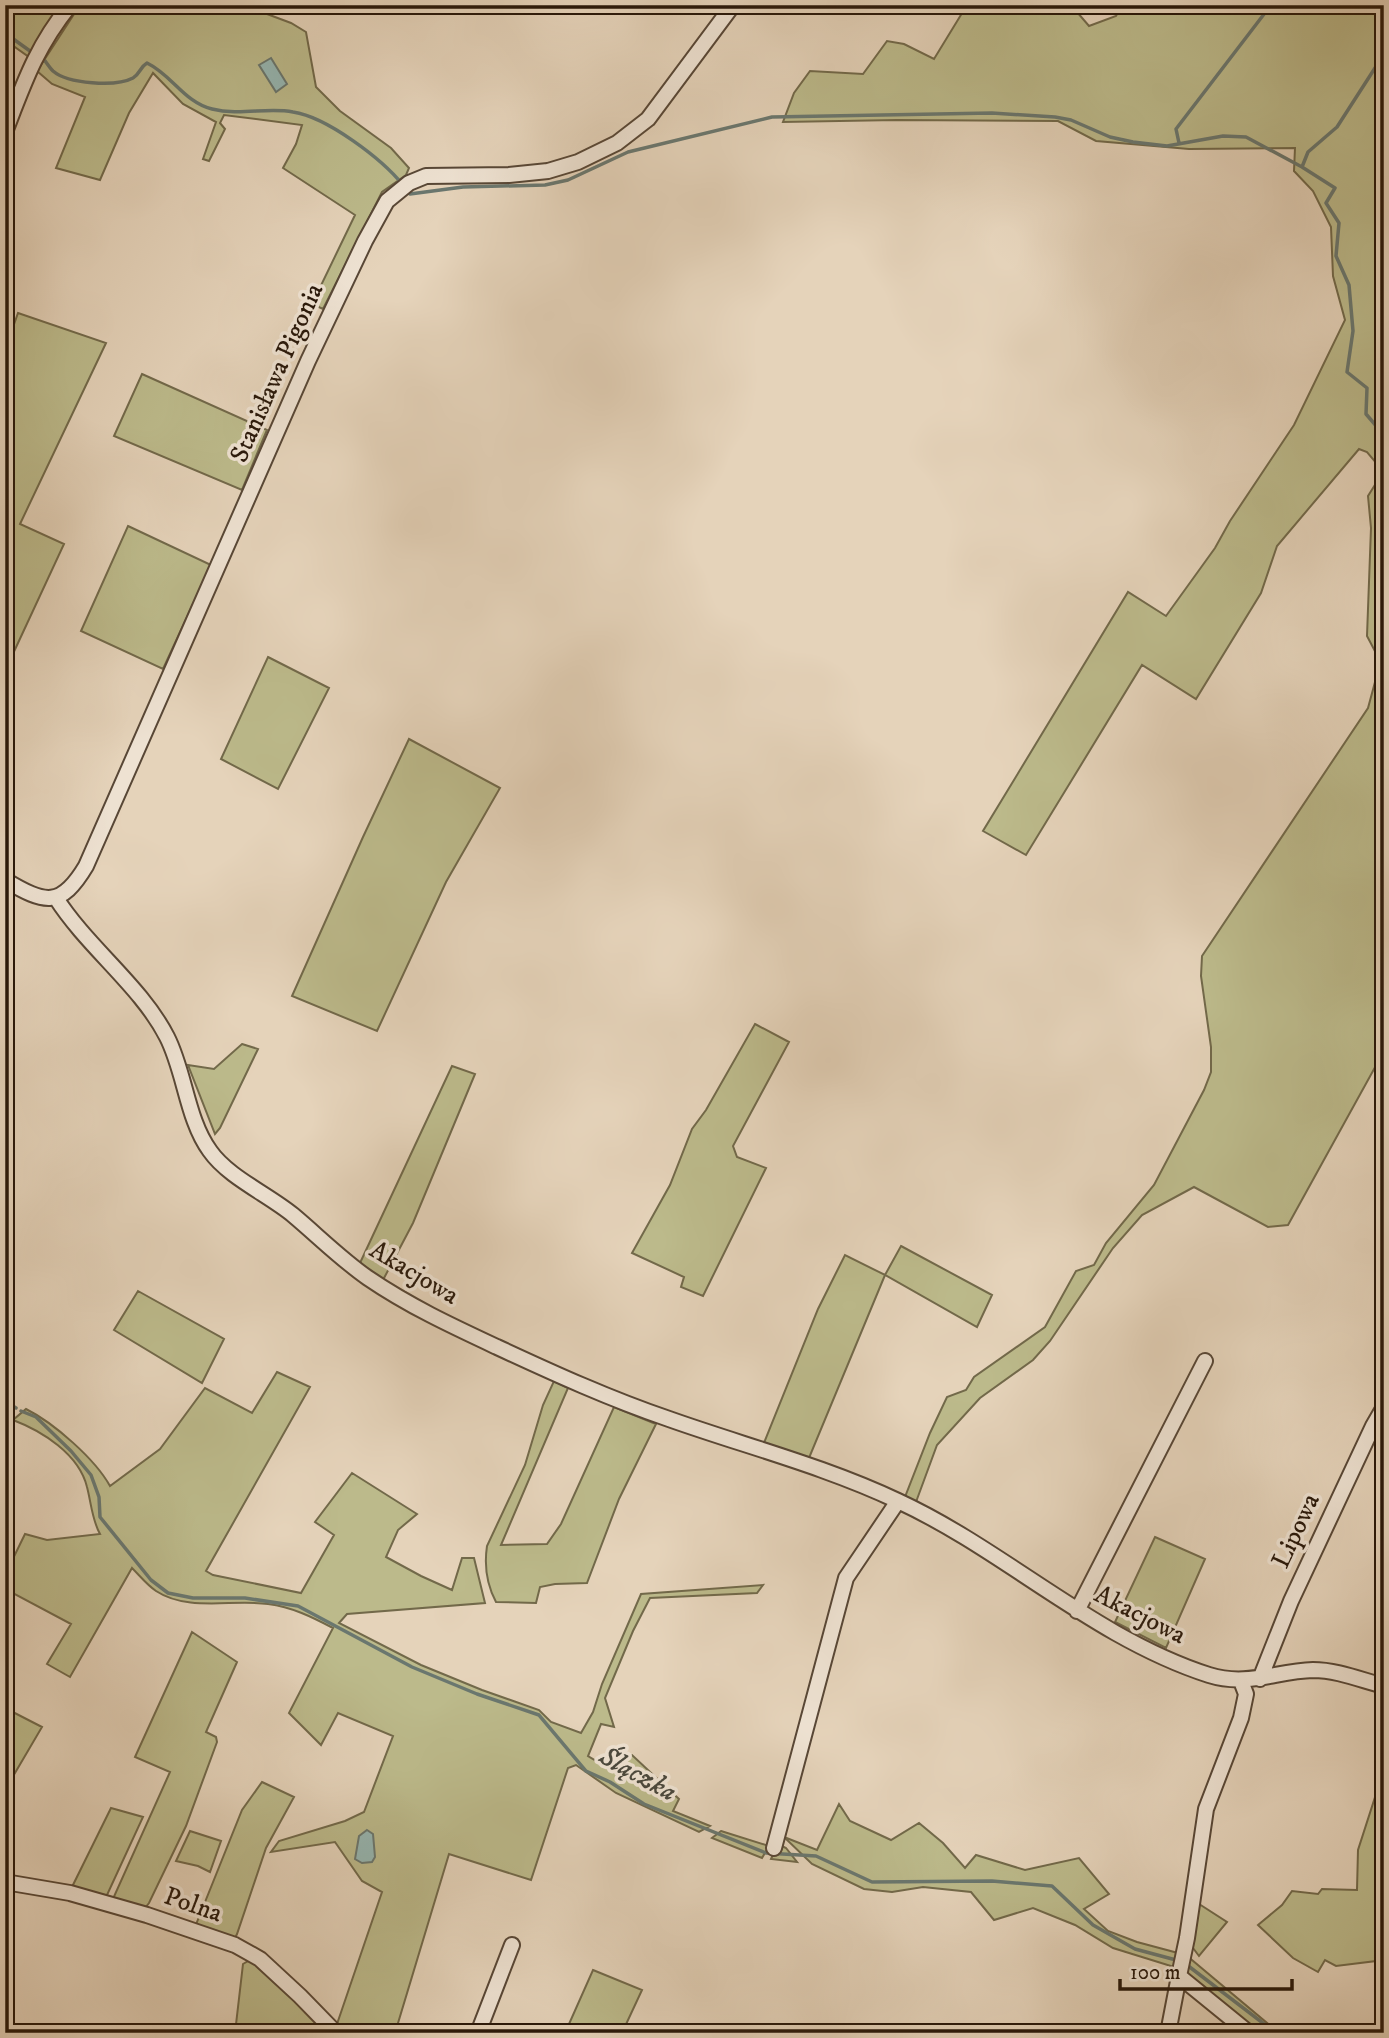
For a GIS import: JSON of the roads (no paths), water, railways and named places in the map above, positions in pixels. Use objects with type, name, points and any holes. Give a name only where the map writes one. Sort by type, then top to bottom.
[{"type":"street","points":[[5,132],[33,60],[52,27],[70,5]]},
{"type":"street","name":"Stanisława Pigonia","points":[[56,898],[69,891],[86,866],[308,361],[380,211],[396,192],[426,176],[548,172],[578,162],[617,143],[648,119],[733,5]]},
{"type":"street","points":[[5,880],[35,894],[56,898]]},
{"type":"street","name":"Akacjowa","points":[[56,898],[75,926],[154,1016],[168,1039],[193,1112],[211,1153],[290,1212],[364,1275],[424,1312],[553,1373],[665,1418],[816,1467],[898,1501],[951,1529],[1077,1611],[1161,1656],[1209,1675],[1241,1681],[1296,1671],[1326,1671],[1384,1686]]},
{"type":"street","points":[[1077,1611],[1205,1361]]},
{"type":"street","name":"Lipowa","points":[[1260,1679],[1291,1601],[1384,1406]]},
{"type":"street","points":[[774,1848],[846,1578],[898,1501]]},
{"type":"street","points":[[1168,2033],[1187,1938],[1206,1809],[1241,1718],[1246,1694],[1241,1681]]},
{"type":"street","name":"Polna","points":[[5,1882],[70,1893],[147,1915],[235,1945],[260,1959],[336,2033]]},
{"type":"street","points":[[478,2033],[512,1945]]},
{"type":"street","points":[[1179,1976],[1250,2033]]},
{"type":"water","points":[[271,58],[287,84],[276,92],[259,65]]},
{"type":"water","points":[[367,1830],[373,1834],[375,1857],[372,1862],[362,1863],[355,1859],[359,1836]]},
{"type":"waterway","points":[[1179,143],[1176,129],[1271,5]]},
{"type":"waterway","points":[[5,33],[30,51]]},
{"type":"waterway","points":[[1302,167],[1308,152],[1337,127],[1384,54]]},
{"type":"waterway","points":[[43,58],[53,71],[60,75],[92,83],[125,81],[133,78],[147,63],[202,106],[222,111],[283,111],[307,116],[353,141],[382,163],[403,185]]},
{"type":"waterway","points":[[408,191],[410,194],[463,187],[545,185],[568,180],[628,152],[772,117],[992,113],[1071,120],[1110,137],[1167,146],[1223,136],[1246,137],[1335,188],[1326,203],[1339,223],[1336,256],[1349,285],[1353,331],[1347,372],[1367,388],[1366,414],[1384,435]]},
{"type":"waterway","points":[[1384,489],[1376,500],[1384,644]]},
{"type":"waterway","name":"Ślączka","points":[[5,1401],[16,1408]]},
{"type":"waterway","name":"Ślączka","points":[[21,1411],[36,1417],[91,1475],[99,1497],[100,1517],[151,1580],[168,1593],[193,1598],[245,1598],[298,1606],[412,1667],[477,1694],[539,1715],[586,1771],[610,1782],[644,1804],[766,1853],[816,1856],[872,1882],[992,1881],[1052,1886],[1093,1925],[1135,1949],[1176,1960]]},
{"type":"waterway","name":"Ślączka","points":[[1187,1965],[1276,2033]]}]
